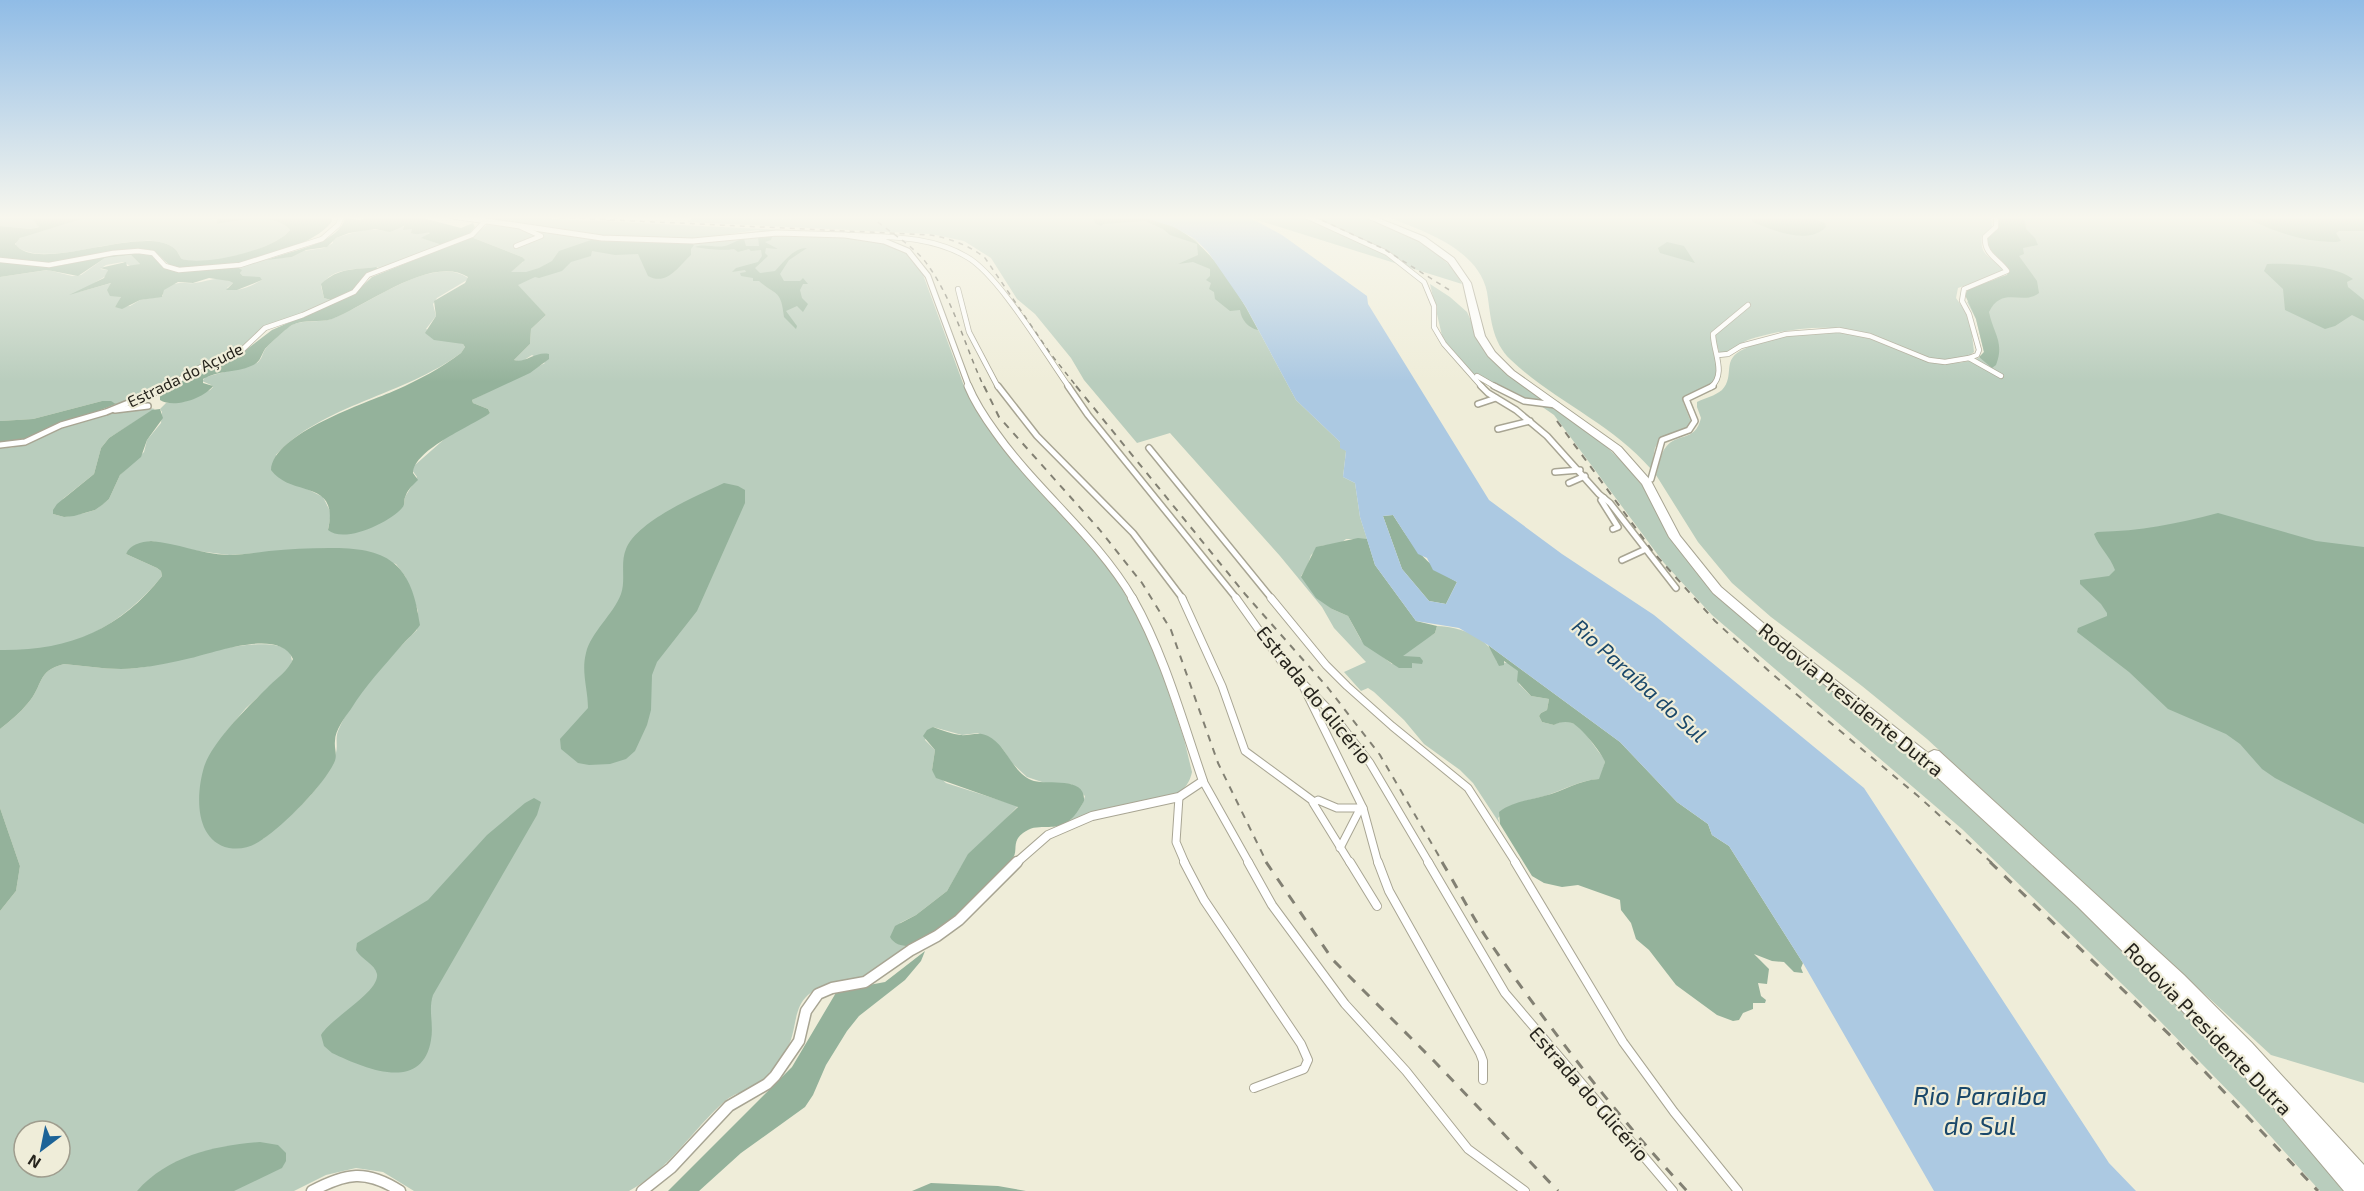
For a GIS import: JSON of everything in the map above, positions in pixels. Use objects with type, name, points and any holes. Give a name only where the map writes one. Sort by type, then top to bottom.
[{"type":"highway","name":"Rodovia Presidente Dutra","points":[[1460,272],[1467,283],[1476,324],[1484,346],[1511,373],[1600,435],[1636,469],[1647,483],[1675,537],[1717,590],[1764,630],[1918,751],[2097,916],[2175,992],[2275,1096],[2356,1191]]},
{"type":"highway","name":"Rodovia Presidente Dutra","points":[[1466,272],[1471,278],[1487,339],[1499,355],[1521,375],[1614,439],[1637,460],[1651,479],[1689,544],[1714,576],[1756,616],[1904,729],[1996,810],[2178,980],[2246,1048],[2364,1179]]},
{"type":"street","name":"Estrada do Açude","points":[[0,445],[25,442],[61,425],[106,412],[157,391],[201,367],[239,351],[265,328],[303,315],[354,292],[368,275],[377,272]]},
{"type":"street","points":[[925,272],[972,396],[984,416],[1008,450],[1105,559],[1125,586],[1141,614],[1168,679],[1203,781],[1272,905],[1331,985],[1406,1071],[1468,1149],[1525,1191]]},
{"type":"street","name":"Estrada do Glicério","points":[[984,272],[1016,311],[1088,415],[1251,617],[1281,661],[1330,711],[1370,763],[1505,993],[1673,1191]]},
{"type":"street","points":[[1410,272],[1424,282],[1434,306],[1434,327],[1444,344],[1468,372],[1496,398],[1530,421],[1580,470],[1610,502],[1676,588]]},
{"type":"street","points":[[1718,355],[1728,354],[1741,346],[1786,334],[1830,329],[1870,336],[1929,360],[1945,362],[1969,358],[1979,353],[1979,350],[1974,340],[1972,317],[1962,301],[1964,289],[2006,272]]},
{"type":"street","points":[[958,289],[969,332],[1005,398],[1037,436],[1133,533],[1183,599],[1218,677],[1245,751],[1313,801],[1377,906]]},
{"type":"street","points":[[1651,479],[1660,443],[1692,426],[1694,415],[1686,399],[1715,385],[1719,375],[1718,355],[1713,334],[1748,305]]},
{"type":"street","points":[[1969,358],[2001,376]]},
{"type":"street","points":[[1468,372],[1513,399],[1541,406],[1557,405]]},
{"type":"street","points":[[1478,404],[1496,398]]},
{"type":"street","points":[[106,412],[148,406]]},
{"type":"street","points":[[1498,429],[1530,421]]},
{"type":"street","points":[[1149,448],[1326,665],[1351,691],[1416,746],[1464,781],[1475,795],[1623,1042],[1674,1112],[1738,1191]]},
{"type":"street","points":[[1555,472],[1580,470]]},
{"type":"street","points":[[1569,483],[1585,476]]},
{"type":"street","points":[[1604,498],[1601,500],[1618,526],[1613,529]]},
{"type":"street","points":[[1622,560],[1646,549]]},
{"type":"street","points":[[1300,678],[1362,808],[1376,858],[1389,891],[1480,1053],[1483,1061],[1483,1080]]},
{"type":"street","points":[[642,1191],[671,1168],[729,1106],[767,1084],[775,1076],[799,1041],[806,1011],[818,994],[832,988],[865,982],[911,950],[937,936],[959,920],[1048,834],[1092,816],[1179,797],[1203,781]]},
{"type":"street","points":[[1179,797],[1176,842],[1178,850],[1204,900],[1301,1044],[1308,1060],[1304,1069],[1254,1088]]},
{"type":"street","points":[[1313,801],[1318,800],[1338,808],[1362,808]]},
{"type":"street","points":[[1340,848],[1362,808]]},
{"type":"street","points":[[2313,1122],[2364,1173]]},
{"type":"street","points":[[312,1191],[335,1178],[358,1175],[383,1180],[400,1191]]},
{"type":"green space","points":[[0,272],[36,272],[0,277]]},
{"type":"green space","points":[[37,272],[54,272],[72,276],[86,272],[107,272],[106,276],[79,292],[148,273],[153,274],[153,277],[126,284],[119,283],[121,299],[115,307],[130,306],[140,300],[163,296],[162,291],[178,283],[223,279],[233,283],[227,288],[236,290],[262,280],[243,276],[240,273],[341,272],[332,275],[321,286],[324,298],[334,301],[273,324],[238,350],[173,382],[115,406],[115,403],[102,401],[33,419],[0,421],[0,277]]},
{"type":"green space","points":[[55,272],[85,272],[78,276]]},
{"type":"green space","points":[[107,272],[241,272],[243,276],[260,277],[262,280],[237,290],[226,290],[233,283],[229,281],[209,278],[193,283],[178,282],[164,290],[162,297],[140,300],[122,309],[115,307],[121,297],[110,296],[107,290],[111,283],[69,295],[104,278]]},
{"type":"green space","points":[[341,272],[375,272],[363,277],[353,291],[334,301],[324,298],[321,284]]},
{"type":"green space","points":[[385,272],[560,272],[539,278],[535,277],[518,285],[546,315],[531,329],[530,344],[514,360],[518,361],[539,354],[549,354],[549,359],[530,373],[472,400],[473,403],[488,409],[490,413],[446,438],[423,455],[413,473],[418,480],[407,493],[404,505],[396,514],[366,530],[344,535],[335,534],[328,530],[330,514],[327,503],[321,496],[290,484],[271,470],[276,456],[287,444],[323,421],[413,382],[438,369],[461,353],[465,347],[463,344],[434,340],[425,333],[436,316],[434,301],[465,283],[468,277],[453,272],[436,272],[399,284],[332,319],[292,325],[266,347],[259,361],[239,370],[215,374],[203,379],[203,383],[213,386],[203,395],[181,403],[173,403],[160,400],[160,394],[243,352],[272,330],[354,294],[372,277]]},
{"type":"green space","points":[[436,272],[453,272],[468,278],[437,298],[433,304],[436,316],[426,329],[463,344],[465,347],[461,353],[415,380],[316,424],[276,455],[305,488],[323,497],[331,513],[328,530],[404,505],[405,497],[417,477],[412,470],[415,465],[449,435],[490,413],[488,409],[473,403],[472,400],[545,363],[532,355],[521,362],[514,360],[530,344],[531,329],[546,315],[514,282],[511,272],[922,272],[964,386],[988,427],[1005,451],[1092,548],[1119,583],[1146,633],[1184,739],[1192,772],[1188,782],[1176,794],[1059,827],[1078,810],[1085,796],[1071,784],[1045,783],[1027,777],[1012,763],[1002,748],[978,733],[962,735],[933,727],[925,740],[935,750],[932,770],[946,783],[1018,806],[961,867],[947,891],[916,915],[900,923],[909,946],[884,966],[868,975],[829,984],[808,995],[799,1008],[788,1046],[767,1076],[754,1087],[728,1098],[668,1161],[629,1191],[414,1191],[383,1172],[356,1168],[326,1175],[294,1191],[0,1191],[0,911],[16,891],[20,866],[0,808],[0,729],[28,703],[45,675],[55,667],[64,664],[128,669],[216,650],[259,644],[277,646],[290,651],[292,661],[289,669],[246,708],[225,733],[263,839],[298,809],[321,783],[335,758],[337,734],[344,718],[373,677],[417,630],[418,611],[405,576],[396,564],[334,548],[229,555],[151,541],[133,546],[126,554],[157,568],[161,571],[162,576],[125,613],[96,632],[80,639],[35,650],[0,650],[0,448],[22,445],[56,429],[106,413],[133,408],[155,409],[109,438],[101,448],[94,474],[64,498],[53,514],[64,517],[95,510],[109,499],[120,475],[144,452],[147,440],[161,423],[160,409],[166,403],[186,401],[210,390],[213,387],[202,381],[206,377],[257,363],[268,345],[290,326],[331,319],[418,277]]},
{"type":"green space","points":[[646,272],[674,272],[661,279],[648,276]]},
{"type":"green space","points":[[782,272],[780,274],[784,281],[800,281],[803,278],[808,284],[803,284],[800,290],[802,298],[808,304],[803,312],[797,306],[786,311],[797,326],[796,329],[784,317],[777,294],[759,281],[753,281],[753,278],[741,276],[740,273]]},
{"type":"green space","points":[[1000,272],[1219,272],[1246,307],[1296,400],[1340,442],[1346,451],[1343,477],[1355,483],[1360,517],[1367,539],[1346,539],[1341,543],[1321,546],[1311,555],[1301,576],[1332,609],[1348,616],[1361,640],[1392,664],[1435,633],[1437,626],[1465,631],[1481,640],[1488,646],[1497,662],[1509,663],[1519,671],[1519,684],[1531,696],[1549,699],[1547,710],[1539,716],[1542,722],[1554,725],[1570,722],[1583,731],[1604,758],[1600,779],[1578,783],[1513,805],[1498,818],[1500,824],[1473,783],[1460,770],[1424,744],[1404,720],[1374,692],[1368,688],[1361,691],[1344,672],[1366,662],[1334,628],[1322,607],[1280,556],[1170,433],[1137,443],[1084,380],[1071,358],[1035,314],[1017,299]]},
{"type":"green space","points":[[1210,272],[1222,272],[1258,330],[1246,323],[1240,310],[1230,311],[1215,299],[1214,292],[1209,289],[1211,283],[1206,280],[1210,276]]},
{"type":"green space","points":[[1422,272],[1455,272],[1462,284]]},
{"type":"green space","points":[[1478,272],[2000,272],[1958,288],[1956,298],[1970,318],[1974,352],[1962,359],[1948,361],[1933,359],[1873,336],[1847,329],[1819,328],[1775,333],[1748,340],[1720,354],[1714,337],[1711,336],[1716,364],[1715,377],[1707,388],[1684,397],[1683,402],[1691,422],[1686,429],[1660,438],[1655,448],[1651,469],[1618,438],[1545,388],[1504,353],[1493,328],[1482,277]]},
{"type":"green space","points":[[2009,272],[2364,272],[2364,1083],[2271,1055],[1927,739],[1771,617],[1732,583],[1698,542],[1656,475],[1661,457],[1670,442],[1690,434],[1698,426],[1701,418],[1697,402],[1722,390],[1728,379],[1732,358],[1744,349],[1768,340],[1798,334],[1841,332],[1869,339],[1930,361],[1963,362],[1981,357],[1984,352],[1976,319],[1967,302],[1998,277],[2007,275]]},
{"type":"green space","points":[[2009,272],[2030,272],[2037,281],[2039,293],[2026,298],[2000,299],[1994,304],[1989,312],[1999,350],[1996,365],[1992,368],[1979,357],[1984,352],[1976,319],[1965,295],[1968,289],[2007,275]]},
{"type":"green space","points":[[2265,272],[2338,272],[2345,274],[2353,279],[2347,282],[2348,287],[2364,300],[2364,321],[2352,315],[2335,326],[2325,329],[2285,310],[2283,289]]},
{"type":"green space","points":[[1430,284],[1467,312],[1485,351],[1593,433],[1629,469],[1644,488],[1667,531],[1704,580],[1931,768],[2152,976],[2200,1025],[2350,1191],[2320,1191],[2246,1109],[2155,1016],[1962,829],[1712,615],[1664,563],[1554,415],[1541,406],[1531,404],[1469,372],[1443,340]]},
{"type":"green space","points":[[102,401],[111,401],[116,404],[26,439],[0,444],[0,421],[33,419]]},
{"type":"green space","points":[[160,409],[163,418],[147,440],[141,457],[120,475],[109,499],[95,510],[74,516],[64,517],[53,514],[57,504],[94,474],[101,448],[109,438],[152,410]]},
{"type":"green space","points":[[724,483],[745,490],[745,503],[697,611],[657,662],[652,675],[651,710],[635,751],[626,759],[610,764],[578,763],[561,749],[560,739],[588,708],[584,674],[586,653],[592,638],[621,594],[626,549],[632,539],[655,519]]},
{"type":"green space","points":[[2218,513],[2316,541],[2364,547],[2364,824],[2275,778],[2262,769],[2240,744],[2226,734],[2168,709],[2129,672],[2077,632],[2078,628],[2107,616],[2101,604],[2080,584],[2080,580],[2109,576],[2115,570],[2094,534],[2158,526]]},
{"type":"green space","points":[[1393,515],[1420,553],[1436,568],[1457,582],[1446,604],[1429,601],[1402,569],[1383,516]]},
{"type":"green space","points":[[1358,538],[1367,539],[1375,565],[1416,621],[1437,626],[1435,633],[1403,656],[1420,657],[1422,664],[1412,663],[1412,668],[1399,668],[1364,645],[1348,616],[1316,598],[1301,577],[1316,547]]},
{"type":"green space","points":[[151,541],[228,555],[314,548],[367,551],[394,563],[404,574],[411,587],[420,625],[369,684],[338,728],[335,737],[335,760],[328,773],[312,794],[282,824],[259,842],[247,847],[229,848],[209,836],[200,815],[201,778],[209,757],[223,735],[291,663],[293,659],[286,650],[262,643],[128,669],[64,664],[55,667],[45,675],[28,703],[0,729],[0,650],[25,649],[70,641],[91,634],[129,610],[162,576],[161,571],[157,568],[126,554],[133,546]]},
{"type":"green space","points":[[1488,645],[1620,742],[1677,802],[1708,824],[1712,835],[1729,846],[1803,963],[1801,968],[1803,973],[1794,972],[1784,962],[1772,961],[1754,954],[1769,969],[1767,984],[1758,983],[1761,996],[1766,1000],[1765,1003],[1753,1003],[1753,1009],[1743,1013],[1739,1020],[1733,1021],[1717,1015],[1676,985],[1649,950],[1636,939],[1631,923],[1621,910],[1620,900],[1578,885],[1562,887],[1544,883],[1532,876],[1500,824],[1499,812],[1515,804],[1585,781],[1599,779],[1605,762],[1576,725],[1567,722],[1554,725],[1542,722],[1539,716],[1547,710],[1549,699],[1531,696],[1517,681],[1518,671],[1504,661],[1504,665],[1499,666]]},
{"type":"green space","points":[[933,727],[957,734],[988,736],[995,740],[1026,777],[1034,781],[1073,785],[1083,793],[1084,801],[1076,814],[1068,821],[1053,827],[1030,829],[1023,833],[1017,840],[1014,857],[961,916],[944,929],[909,946],[903,946],[890,937],[895,926],[916,915],[947,891],[968,854],[1018,807],[936,778],[932,770],[935,750],[923,736]]},
{"type":"green space","points":[[534,798],[541,802],[537,815],[433,995],[432,1034],[425,1057],[416,1067],[404,1072],[390,1072],[375,1070],[332,1053],[324,1046],[321,1035],[326,1028],[363,997],[376,981],[376,970],[356,950],[357,943],[428,900],[487,835]]},
{"type":"green space","points":[[0,808],[20,866],[16,891],[0,911]]},
{"type":"green space","points":[[925,951],[921,961],[905,980],[859,1016],[847,1031],[826,1065],[805,1107],[741,1153],[699,1191],[668,1191],[792,1067],[837,991],[885,982]]},
{"type":"green space","points":[[260,1142],[278,1145],[286,1153],[286,1161],[282,1168],[234,1191],[137,1191],[163,1169],[194,1154],[226,1146]]},
{"type":"green space","points":[[931,1183],[998,1186],[1026,1191],[912,1191]]},
{"type":"water","name":"Rio Paraiba do Sul","points":[[1222,272],[1333,272],[1367,296],[1368,304],[1489,500],[1562,554],[1654,615],[1864,788],[2109,1163],[2136,1191],[1934,1191],[1803,963],[1729,846],[1712,835],[1708,824],[1677,802],[1620,742],[1488,645],[1459,628],[1416,621],[1375,565],[1360,517],[1355,483],[1343,477],[1346,451],[1340,448],[1340,442],[1296,400],[1246,307]],"holes":[[[1393,515],[1418,554],[1427,558],[1433,570],[1457,582],[1446,604],[1429,601],[1402,569],[1383,516]]]},
{"type":"railway","points":[[932,272],[945,293],[984,387]]},
{"type":"railway","points":[[994,272],[1050,353],[1077,387]]},
{"type":"railway","points":[[1420,272],[1451,291]]},
{"type":"railway","points":[[984,386],[999,417],[1099,529],[1142,583],[1171,630],[1218,763],[1267,863]]},
{"type":"railway","points":[[1076,386],[1245,594],[1328,688],[1380,755],[1443,863]]},
{"type":"railway","points":[[1557,421],[1654,553],[1715,621],[1771,673],[1918,796],[1992,863]]},
{"type":"railway","points":[[1266,862],[1333,960],[1435,1062],[1558,1191]]},
{"type":"railway","points":[[1442,862],[1474,919],[1533,1003],[1607,1100],[1687,1191]]},
{"type":"railway","points":[[1990,862],[2173,1038],[2318,1191]]},
{"type":"water label","name":"Rio Paraíba do Sul","points":[[1639,681]]}]
